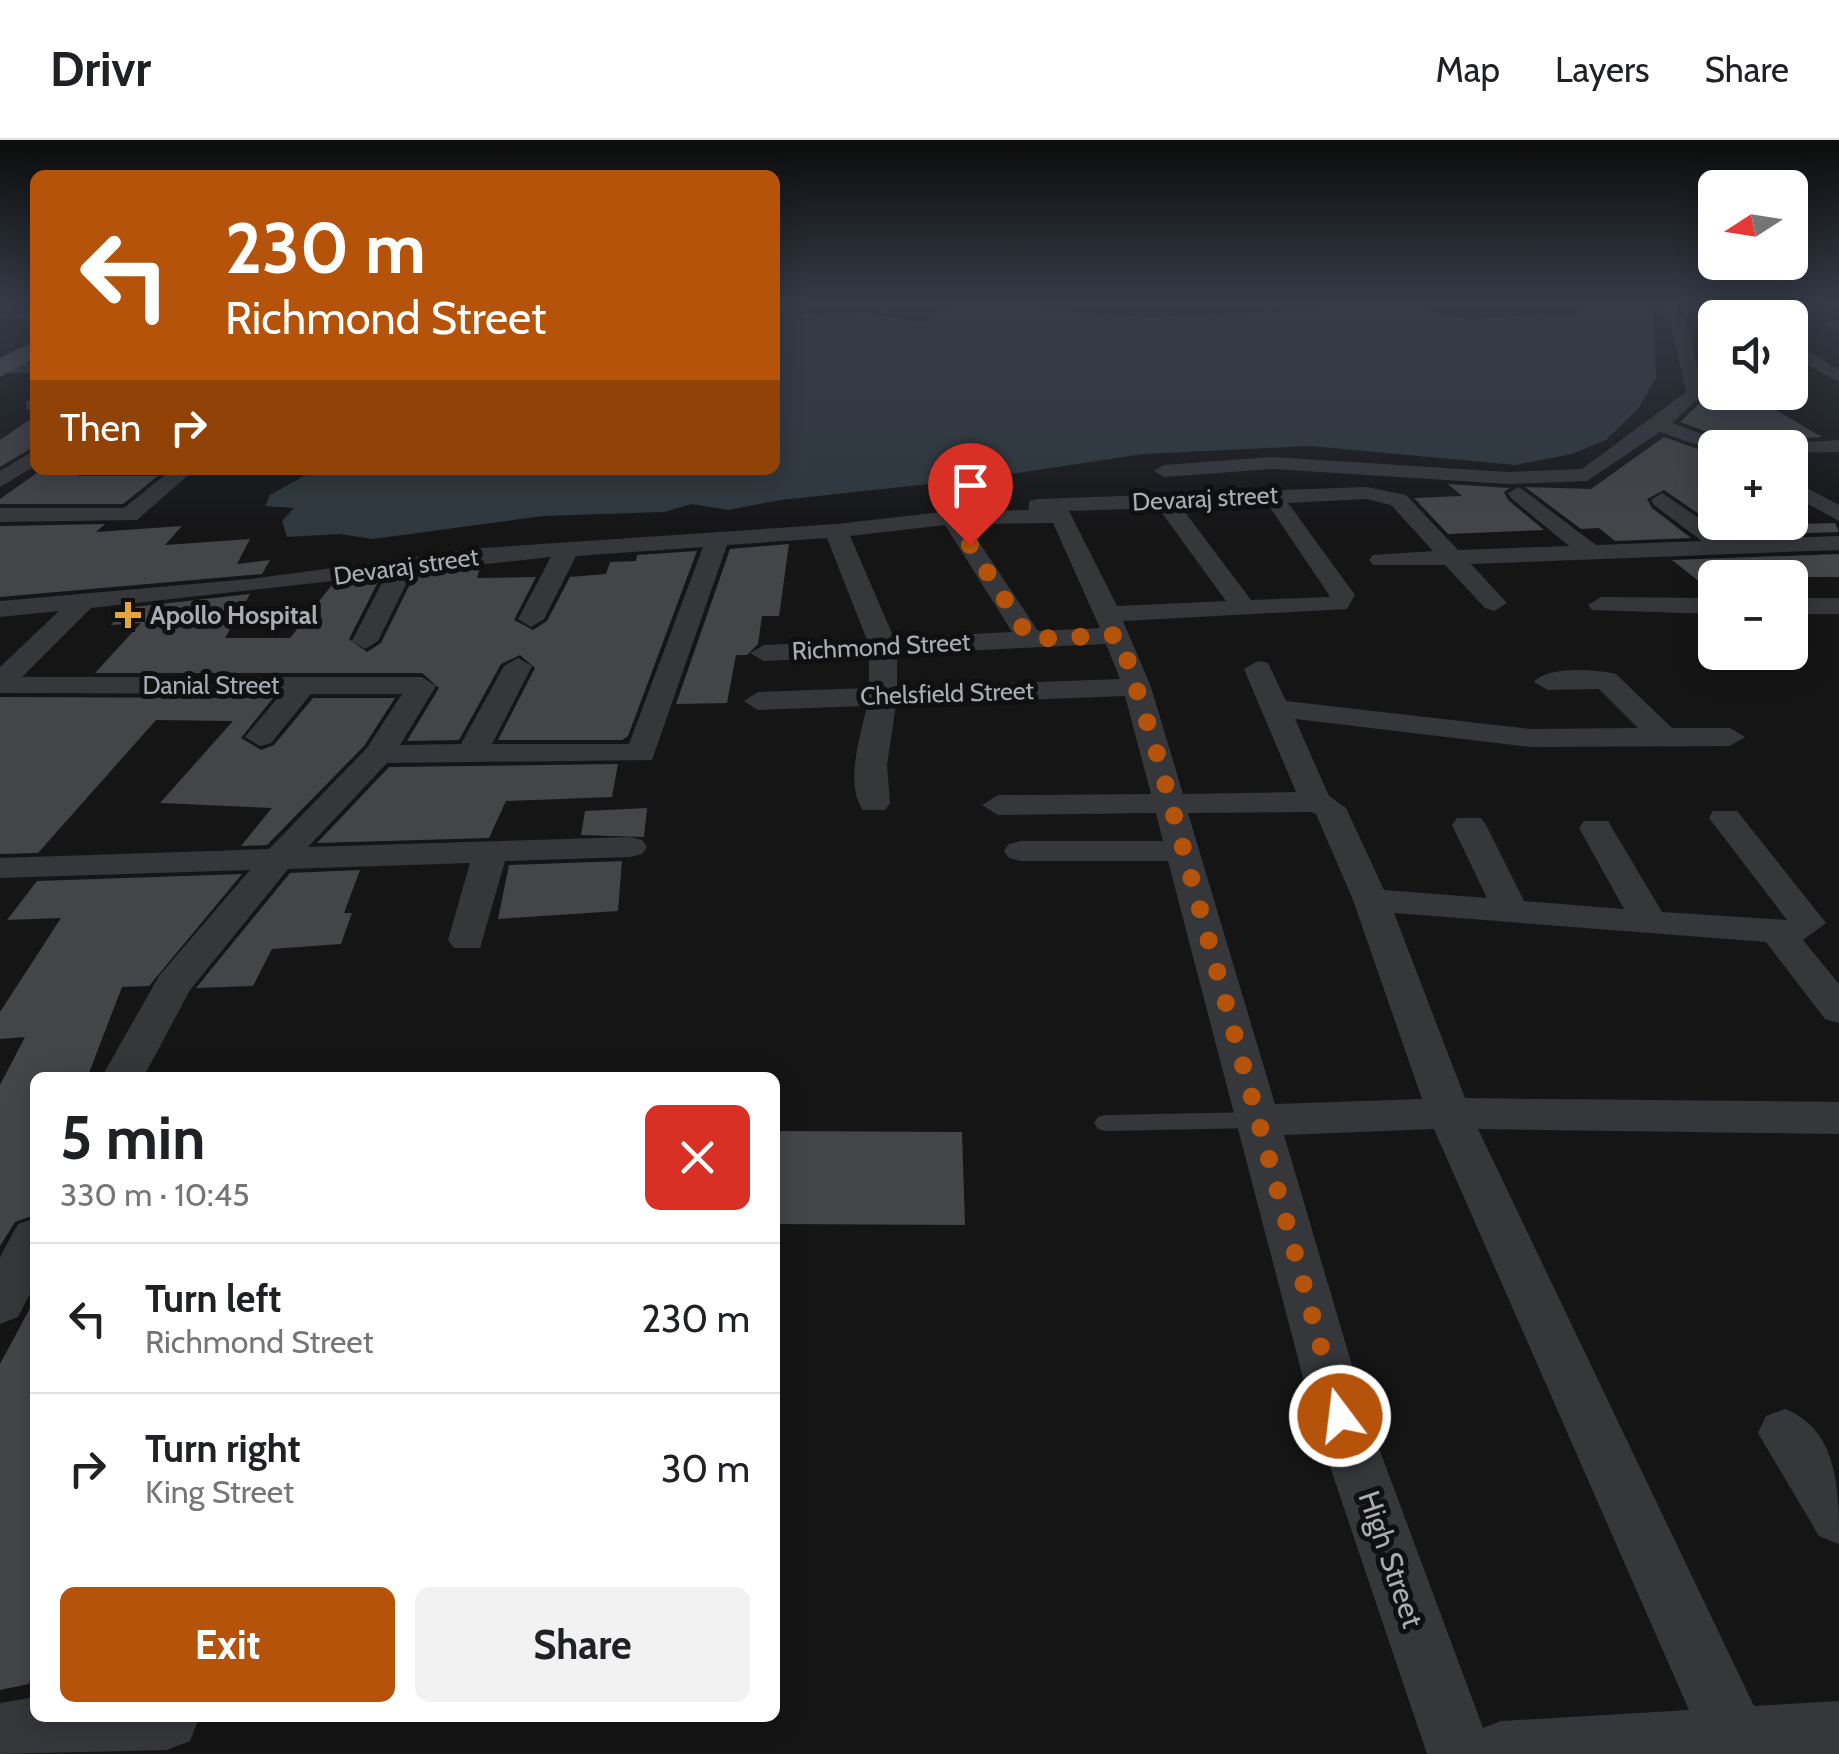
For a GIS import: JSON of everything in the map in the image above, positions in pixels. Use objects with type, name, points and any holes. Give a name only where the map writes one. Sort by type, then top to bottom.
[{"type":"street","points":[[1164,471],[1331,464],[1508,478],[1578,476],[1597,470],[1659,425],[1695,392],[1694,378]]},
{"type":"street","points":[[1659,425],[1698,438]]},
{"type":"street","points":[[1808,447],[1839,446]]},
{"type":"street","points":[[0,480],[30,459]]},
{"type":"street","points":[[0,515],[135,519],[179,475]]},
{"type":"street","points":[[1808,488],[1839,488]]},
{"type":"street","name":"Devaraj street","points":[[824,530],[826,523],[945,512],[1366,493],[1398,500],[1494,603]]},
{"type":"street","points":[[1519,493],[1590,552]]},
{"type":"street","name":"Richmond Street","points":[[764,653],[1030,639],[1244,608],[1341,601],[1272,495]]},
{"type":"street","points":[[1808,496],[1839,514]]},
{"type":"street","points":[[1662,500],[1725,547]]},
{"type":"street","points":[[1170,508],[1244,608]]},
{"type":"street","name":"Devaraj street","points":[[0,609],[568,550],[951,518],[1051,514]]},
{"type":"street","name":"High Street","points":[[1051,514],[1065,520],[1136,687],[1340,1416],[1460,1754]]},
{"type":"street","points":[[951,518],[1030,639]]},
{"type":"street","points":[[824,530],[883,645],[882,696],[870,764],[874,803]]},
{"type":"street","points":[[125,1072],[173,985],[275,862],[379,754],[641,752],[718,540]]},
{"type":"street","points":[[1381,560],[1839,543]]},
{"type":"street","points":[[531,619],[568,550]]},
{"type":"street","points":[[366,641],[403,566]]},
{"type":"street","points":[[0,684],[85,600]]},
{"type":"street","points":[[1601,606],[1698,606]]},
{"type":"street","points":[[1808,606],[1839,606]]},
{"type":"street","points":[[472,753],[518,666]]},
{"type":"street","points":[[1258,668],[1316,802],[1334,815],[1371,900],[1449,1113],[1738,1746]]},
{"type":"street","points":[[1548,682],[1597,672],[1666,738]]},
{"type":"street","name":"Danial Street","points":[[0,684],[422,686],[379,754]]},
{"type":"street","points":[[260,737],[304,685]]},
{"type":"street","name":"Chelsfield Street","points":[[758,701],[1136,687]]},
{"type":"street","points":[[1275,708],[1531,738],[1730,737]]},
{"type":"street","points":[[998,806],[1316,802]]},
{"type":"street","points":[[1371,900],[1778,932],[1798,930],[1808,924],[1725,818]]},
{"type":"street","points":[[1469,825],[1510,911]]},
{"type":"street","points":[[1596,828],[1650,923]]},
{"type":"street","points":[[0,868],[275,862],[630,847]]},
{"type":"street","points":[[1021,851],[1184,851]]},
{"type":"street","points":[[467,940],[490,853]]},
{"type":"street","points":[[1778,932],[1839,1010]]},
{"type":"street","points":[[1258,1120],[1449,1113],[1839,1118]]},
{"type":"street","points":[[1785,1433],[1839,1516]]},
{"type":"street","points":[[0,1736],[98,1722]]},
{"type":"street","points":[[1501,1754],[1738,1746],[1839,1734]]},
{"type":"lane","points":[[1106,1122],[1258,1120]]},
{"type":"shaded area","points":[[780,378],[1656,378],[1638,409],[1606,440],[1572,454],[1515,465],[1310,446],[1143,454],[728,510],[692,504],[664,512],[543,516],[373,539],[339,534],[287,537],[282,521],[294,508],[265,506],[270,495],[306,475],[780,475]]},
{"type":"building","points":[[1698,405],[1698,410],[1776,410],[1822,437],[1808,438],[1808,430],[1702,430],[1680,422]]},
{"type":"building","points":[[30,419],[30,449],[0,467],[0,440]]},
{"type":"building","points":[[1664,437],[1698,449],[1698,513],[1664,490],[1647,499],[1652,508],[1691,538],[1615,541],[1599,528],[1581,529],[1525,487],[1591,489]]},
{"type":"building","points":[[34,475],[158,476],[123,504],[0,504],[0,499]]},
{"type":"building","points":[[1448,484],[1510,488],[1504,492],[1508,500],[1544,530],[1448,534],[1414,498],[1462,496]]},
{"type":"building","points":[[1835,523],[1839,532],[1808,533],[1808,524]]},
{"type":"building","points":[[105,524],[96,532],[182,526],[165,545],[250,539],[237,564],[270,560],[262,574],[0,597],[0,526]]},
{"type":"building","points":[[789,544],[779,616],[762,616],[758,644],[747,655],[736,655],[727,703],[676,704],[730,549]]},
{"type":"building","points":[[697,551],[628,736],[622,740],[498,740],[535,668],[520,655],[501,664],[459,740],[407,741],[439,688],[422,673],[95,673],[141,623],[111,625],[124,608],[250,594],[225,638],[290,638],[332,585],[379,580],[349,639],[367,652],[381,643],[414,576],[480,568],[477,578],[536,577],[514,620],[533,630],[547,621],[570,577],[606,574],[610,562],[636,561],[637,555]]},
{"type":"building","points":[[1839,554],[1839,577],[1808,577],[1808,560],[1698,560],[1698,581],[1672,560]]},
{"type":"building","points":[[0,697],[273,698],[241,738],[261,750],[274,745],[313,698],[395,698],[364,746],[267,845],[241,846],[272,808],[160,803],[233,721],[156,720],[38,853],[0,854]]},
{"type":"building","points":[[618,764],[612,797],[506,801],[489,838],[317,843],[389,767]]},
{"type":"building","points":[[647,808],[644,837],[581,835],[585,811]]},
{"type":"building","points":[[622,861],[618,911],[498,919],[509,865]]},
{"type":"building","points":[[360,870],[344,913],[352,913],[341,944],[272,949],[253,986],[196,988],[290,873]]},
{"type":"building","points":[[242,874],[149,986],[122,987],[89,1072],[30,1072],[30,1217],[15,1222],[0,1246],[0,1085],[25,1037],[0,1039],[0,1012],[61,918],[7,920],[37,881]]},
{"type":"building","points":[[780,1131],[962,1132],[965,1225],[780,1224]]},
{"type":"building","points":[[30,1308],[30,1680],[29,1684],[0,1690],[0,1364]]},
{"type":"place","name":"Apollo Hospital","points":[[128,615]]},
{"type":"route","points":[[970,545],[1030,639],[1118,635],[1122,643],[1156,750],[1340,1416]]}]
